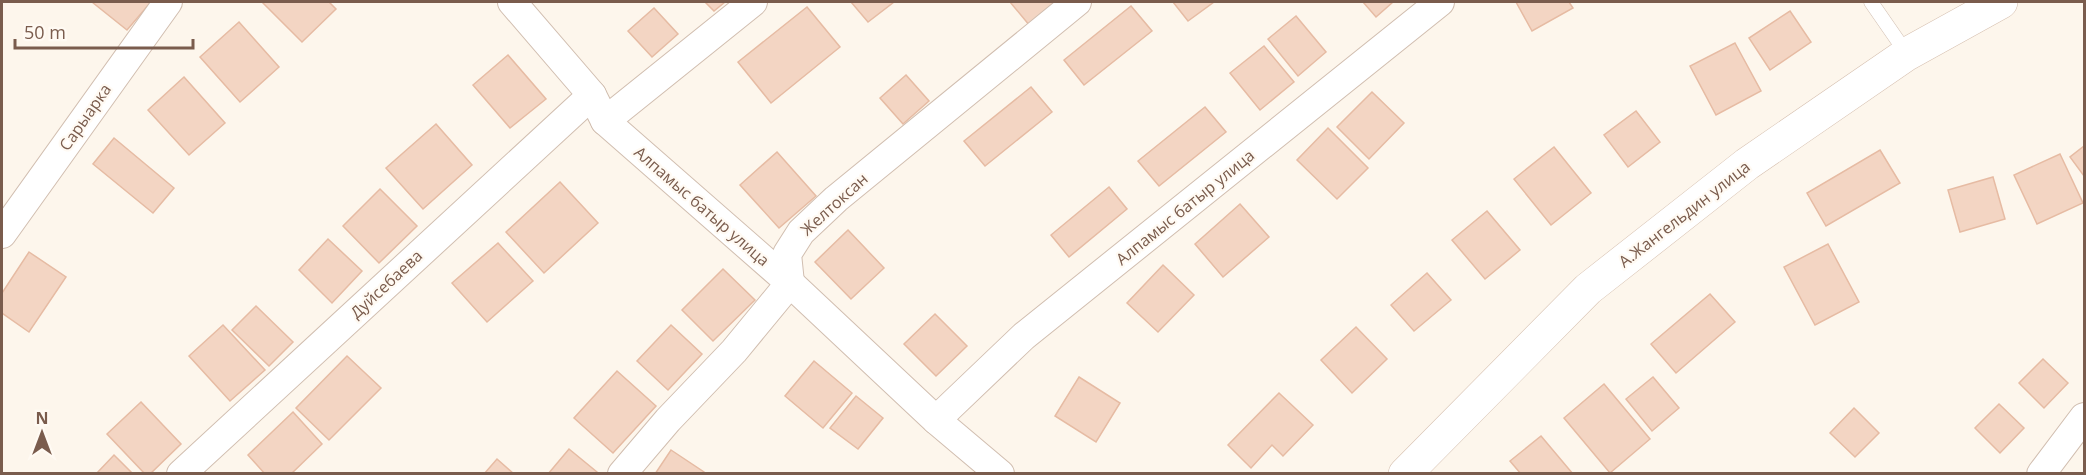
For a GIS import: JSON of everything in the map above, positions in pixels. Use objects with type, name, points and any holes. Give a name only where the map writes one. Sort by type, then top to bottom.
[{"type":"street","name":"Сарыарка","points":[[2,234],[168,2]]},
{"type":"street","name":"Алпамыс батыр улица","points":[[512,2],[592,95],[605,121],[790,283],[936,420],[1000,474]]},
{"type":"street","points":[[605,121],[753,2]]},
{"type":"street","name":"Желтоксан","points":[[790,283],[787,254],[801,232],[836,199],[1077,2]]},
{"type":"street","name":"Алпамыс батыр улица","points":[[936,420],[1024,336],[1440,2]]},
{"type":"street","name":"А.Жангельдин улица","points":[[1405,474],[1588,289],[1747,164],[1907,54],[2001,2]]},
{"type":"street","name":"Дуйсебаева","points":[[181,474],[592,95]]},
{"type":"street","points":[[621,474],[668,420],[734,351],[790,283]]},
{"type":"street","points":[[2041,474],[2085,417]]},
{"type":"lane","points":[[1871,2],[1907,54]]},
{"type":"building","points":[[92,2],[151,2],[127,30]]},
{"type":"building","points":[[262,2],[329,2],[336,9],[302,42]]},
{"type":"building","points":[[705,2],[725,2],[714,11]]},
{"type":"building","points":[[851,2],[894,2],[868,22]]},
{"type":"building","points":[[1010,2],[1062,2],[1030,26]]},
{"type":"building","points":[[1173,2],[1214,2],[1188,21]]},
{"type":"building","points":[[1363,2],[1393,2],[1376,17]]},
{"type":"building","points":[[1516,2],[1569,2],[1573,8],[1532,31]]},
{"type":"building","points":[[1131,6],[1152,31],[1084,85],[1064,60]]},
{"type":"building","points":[[807,7],[840,47],[771,103],[738,62]]},
{"type":"building","points":[[654,8],[678,34],[652,57],[628,31]]},
{"type":"building","points":[[1790,11],[1811,42],[1770,70],[1749,38]]},
{"type":"building","points":[[1296,16],[1326,52],[1298,76],[1268,39]]},
{"type":"building","points":[[239,22],[279,67],[240,102],[200,57]]},
{"type":"building","points":[[1735,43],[1761,91],[1716,115],[1690,66]]},
{"type":"building","points":[[1264,46],[1294,82],[1260,110],[1230,73]]},
{"type":"building","points":[[508,55],[546,99],[510,128],[473,85]]},
{"type":"building","points":[[906,75],[929,101],[903,124],[880,98]]},
{"type":"building","points":[[184,77],[225,123],[189,155],[148,110]]},
{"type":"building","points":[[1031,87],[1052,112],[985,166],[964,141]]},
{"type":"building","points":[[1372,92],[1404,123],[1369,159],[1337,127]]},
{"type":"building","points":[[1205,107],[1226,132],[1159,186],[1138,161]]},
{"type":"building","points":[[1636,111],[1660,142],[1628,167],[1604,135]]},
{"type":"building","points":[[436,124],[472,165],[423,209],[386,168]]},
{"type":"building","points":[[1328,128],[1368,168],[1337,199],[1297,160]]},
{"type":"building","points":[[114,138],[174,188],[153,213],[93,164]]},
{"type":"building","points":[[2084,146],[2084,176],[2070,157]]},
{"type":"building","points":[[1554,147],[1591,193],[1551,225],[1514,179]]},
{"type":"building","points":[[1880,150],[1900,183],[1826,226],[1807,193]]},
{"type":"building","points":[[777,152],[816,196],[779,228],[740,185]]},
{"type":"building","points":[[2060,154],[2083,203],[2037,224],[2014,175]]},
{"type":"building","points":[[1993,177],[2005,219],[1960,232],[1948,190]]},
{"type":"building","points":[[560,182],[598,223],[544,273],[506,232]]},
{"type":"building","points":[[1109,187],[1127,209],[1069,257],[1051,235]]},
{"type":"building","points":[[380,189],[417,226],[379,263],[343,226]]},
{"type":"building","points":[[1240,204],[1269,237],[1223,277],[1195,244]]},
{"type":"building","points":[[1487,211],[1520,250],[1485,279],[1452,240]]},
{"type":"building","points":[[848,230],[884,268],[851,299],[815,262]]},
{"type":"building","points":[[328,239],[362,271],[332,303],[299,270]]},
{"type":"building","points":[[498,243],[533,281],[487,322],[452,283]]},
{"type":"building","points":[[1828,244],[1859,302],[1815,325],[1784,267]]},
{"type":"building","points":[[29,252],[66,277],[29,332],[2,313],[2,293]]},
{"type":"building","points":[[1163,265],[1194,295],[1158,332],[1127,303]]},
{"type":"building","points":[[723,269],[755,300],[713,341],[682,310]]},
{"type":"building","points":[[1427,273],[1451,300],[1414,331],[1391,305]]},
{"type":"building","points":[[1710,294],[1735,322],[1676,373],[1651,344]]},
{"type":"building","points":[[256,306],[293,342],[269,366],[232,330]]},
{"type":"building","points":[[935,314],[967,346],[936,376],[904,344]]},
{"type":"building","points":[[223,325],[265,370],[230,401],[189,356]]},
{"type":"building","points":[[671,325],[702,354],[668,390],[637,361]]},
{"type":"building","points":[[1356,327],[1387,359],[1352,393],[1321,360]]},
{"type":"building","points":[[347,356],[381,388],[329,440],[296,408]]},
{"type":"building","points":[[2043,359],[2068,383],[2044,408],[2019,383]]},
{"type":"building","points":[[814,361],[852,393],[823,428],[785,396]]},
{"type":"building","points":[[617,371],[656,406],[613,453],[574,418]]},
{"type":"building","points":[[1079,377],[1120,403],[1096,442],[1055,416]]},
{"type":"building","points":[[1653,377],[1679,408],[1652,431],[1626,399]]},
{"type":"building","points":[[1604,384],[1650,439],[1610,473],[1564,418]]},
{"type":"building","points":[[1279,393],[1313,425],[1283,456],[1272,445],[1251,468],[1228,445]]},
{"type":"building","points":[[856,396],[883,418],[858,449],[830,428]]},
{"type":"building","points":[[141,402],[181,444],[150,474],[145,474],[107,434]]},
{"type":"building","points":[[1999,404],[2024,428],[2000,453],[1975,428]]},
{"type":"building","points":[[1854,408],[1879,433],[1855,457],[1830,433]]},
{"type":"building","points":[[293,412],[322,444],[291,474],[265,474],[248,455]]},
{"type":"building","points":[[1541,436],[1573,474],[1521,474],[1510,461]]},
{"type":"building","points":[[569,449],[597,472],[595,474],[548,474]]},
{"type":"building","points":[[671,450],[704,472],[703,474],[655,474]]},
{"type":"building","points":[[114,455],[133,474],[96,474]]},
{"type":"building","points":[[497,459],[514,474],[484,474]]}]
